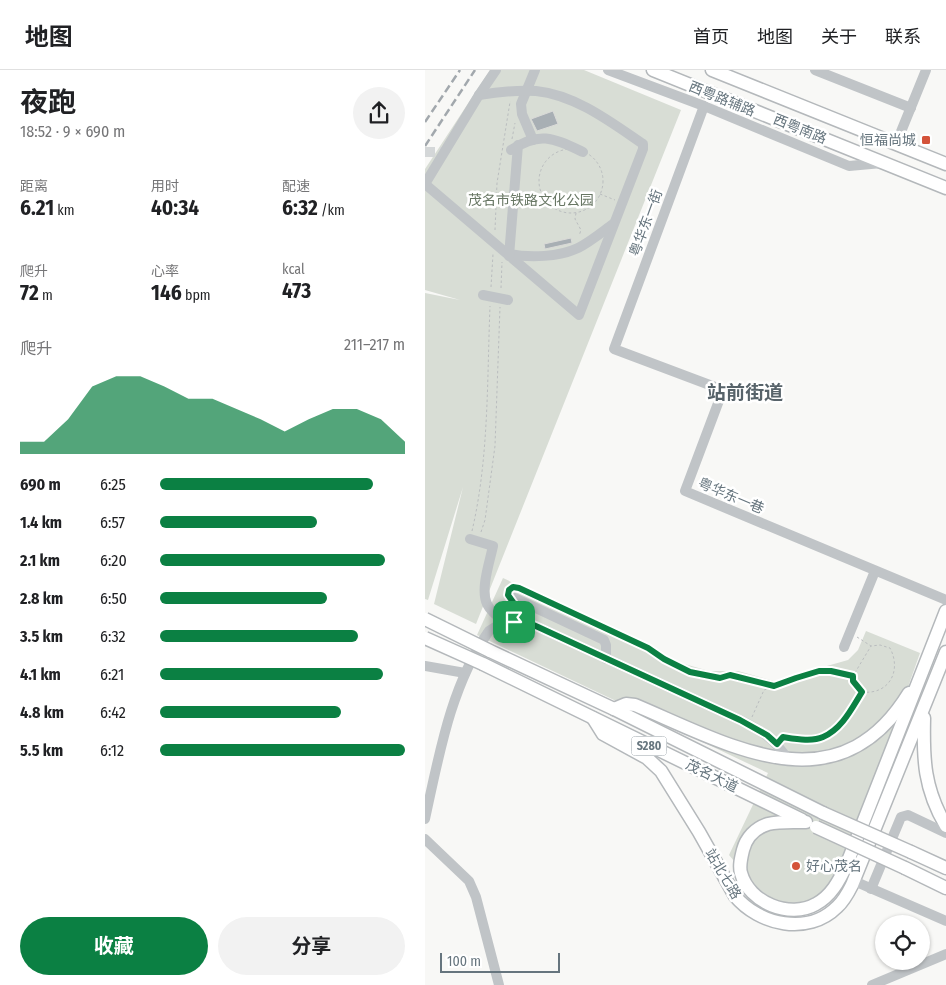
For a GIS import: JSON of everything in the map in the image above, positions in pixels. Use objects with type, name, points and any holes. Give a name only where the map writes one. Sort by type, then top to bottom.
[{"type":"main road","name":"西粤南路","points":[[653,70],[946,188]]},
{"type":"main road","name":"西粤南路","points":[[712,70],[946,164]]},
{"type":"main road","name":"站北七路","points":[[811,824],[779,822],[768,824],[755,831],[744,845],[740,868],[744,881],[761,899],[780,908],[796,910],[812,906],[825,898],[840,880],[946,611]]},
{"type":"main road","name":"茂名大道","points":[[425,619],[614,709],[823,813],[946,868]]},
{"type":"main road","name":"茂名大道","points":[[425,638],[483,664],[946,888]]},
{"type":"main road","name":"站北七路","points":[[593,718],[603,734],[647,758],[661,771],[699,832],[735,896],[749,910],[768,920],[779,923],[791,924],[818,920],[838,907],[854,882],[946,652]]},
{"type":"main road","points":[[614,709],[626,704],[635,705],[727,744],[770,757],[788,760],[813,760],[850,750],[865,741],[885,724],[895,713],[916,681],[926,660]]},
{"type":"main road","points":[[925,706],[923,760],[933,803],[946,826]]},
{"type":"street","points":[[479,95],[537,91],[549,94],[578,104],[604,118],[643,144],[643,149],[579,315],[425,184],[479,95],[496,70]]},
{"type":"street","points":[[533,140],[522,114],[521,104],[535,70]]},
{"type":"street","name":"西粤路辅路","points":[[608,70],[704,106],[849,166],[883,163]]},
{"type":"street","points":[[815,70],[911,108]]},
{"type":"street","points":[[897,144],[926,70]]},
{"type":"street","name":"粤华东一街","points":[[614,348],[704,106]]},
{"type":"street","points":[[507,253],[514,148],[533,140],[550,138],[583,152]]},
{"type":"street","points":[[507,253],[521,256],[547,256],[576,249],[614,223]]},
{"type":"street","name":"粤华东一巷","points":[[614,348],[723,390],[685,491],[946,600]]},
{"type":"street","points":[[474,541],[493,546],[486,576],[486,602],[493,612],[510,623]]},
{"type":"street","points":[[844,647],[875,571]]},
{"type":"street","points":[[508,595],[515,605],[510,623]]},
{"type":"street","points":[[508,595],[604,640],[606,659]]},
{"type":"street","points":[[425,818],[447,728],[465,673],[489,630],[510,623],[533,625],[749,724],[771,738],[788,760]]},
{"type":"street","points":[[425,666],[465,673]]},
{"type":"street","points":[[871,889],[901,817],[907,815],[946,832]]},
{"type":"street","points":[[425,839],[469,881],[476,897],[499,985]]},
{"type":"street","points":[[854,882],[946,921]]},
{"type":"street","points":[[872,985],[946,954]]},
{"type":"path","points":[[474,541],[485,520],[495,446],[494,243],[497,183],[509,102],[521,104]]},
{"type":"path","points":[[569,150],[583,152],[596,162],[600,169],[602,186],[600,194],[590,207],[576,213],[561,212],[548,203],[540,190],[539,180],[541,171],[545,162],[552,156],[569,150]]},
{"type":"path","points":[[600,194],[622,202]]},
{"type":"path","points":[[576,213],[575,219],[581,230],[576,249]]},
{"type":"path","points":[[474,541],[485,435],[495,298],[507,253]]},
{"type":"path","points":[[508,595],[509,590],[513,587],[519,588],[641,644],[664,659],[690,672],[720,678],[730,675],[774,686]]},
{"type":"path","points":[[850,633],[871,646],[880,645],[890,648],[895,662],[895,672],[889,682],[882,689],[869,693],[862,692],[853,681],[853,676],[871,646]]},
{"type":"path","points":[[749,724],[763,692],[774,686],[819,671],[831,671],[853,676]]},
{"type":"path","points":[[777,744],[783,737],[803,740],[823,737],[846,719],[862,692]]},
{"type":"green space","name":"茂名市铁路文化公园","points":[[490,70],[584,70],[681,110],[476,624],[434,604],[463,487],[428,600],[425,599],[425,293],[460,300],[425,290],[425,169]]},
{"type":"green space","points":[[503,578],[681,663],[709,671],[738,671],[774,681],[848,660],[858,650],[866,631],[920,653],[871,792],[839,870],[825,892],[805,906],[785,905],[766,895],[758,888],[729,855],[768,773],[477,635]]},
{"type":"building","points":[[553,111],[558,124],[537,131],[531,119]]},
{"type":"building","points":[[571,238],[572,243],[545,249],[544,244]]},
{"type":"tunnel","points":[[425,152],[444,152]]},
{"type":"railway","points":[[425,122],[460,70]]},
{"type":"railway","points":[[425,146],[475,70]]},
{"type":"place","name":"恒福尚城","points":[[926,140]]},
{"type":"place","name":"好心茂名","points":[[796,866]]},
{"type":"district","name":"站前街道","points":[[745,392]]},
{"type":"route","points":[[513,587],[519,588],[648,648],[664,659],[690,672],[720,678],[730,675],[774,686],[819,671],[831,671],[853,676],[853,681],[862,692],[846,719],[823,737],[803,740],[783,737],[777,744],[767,735],[749,724],[529,623],[514,622],[515,605],[508,595],[509,590],[513,587]]}]
